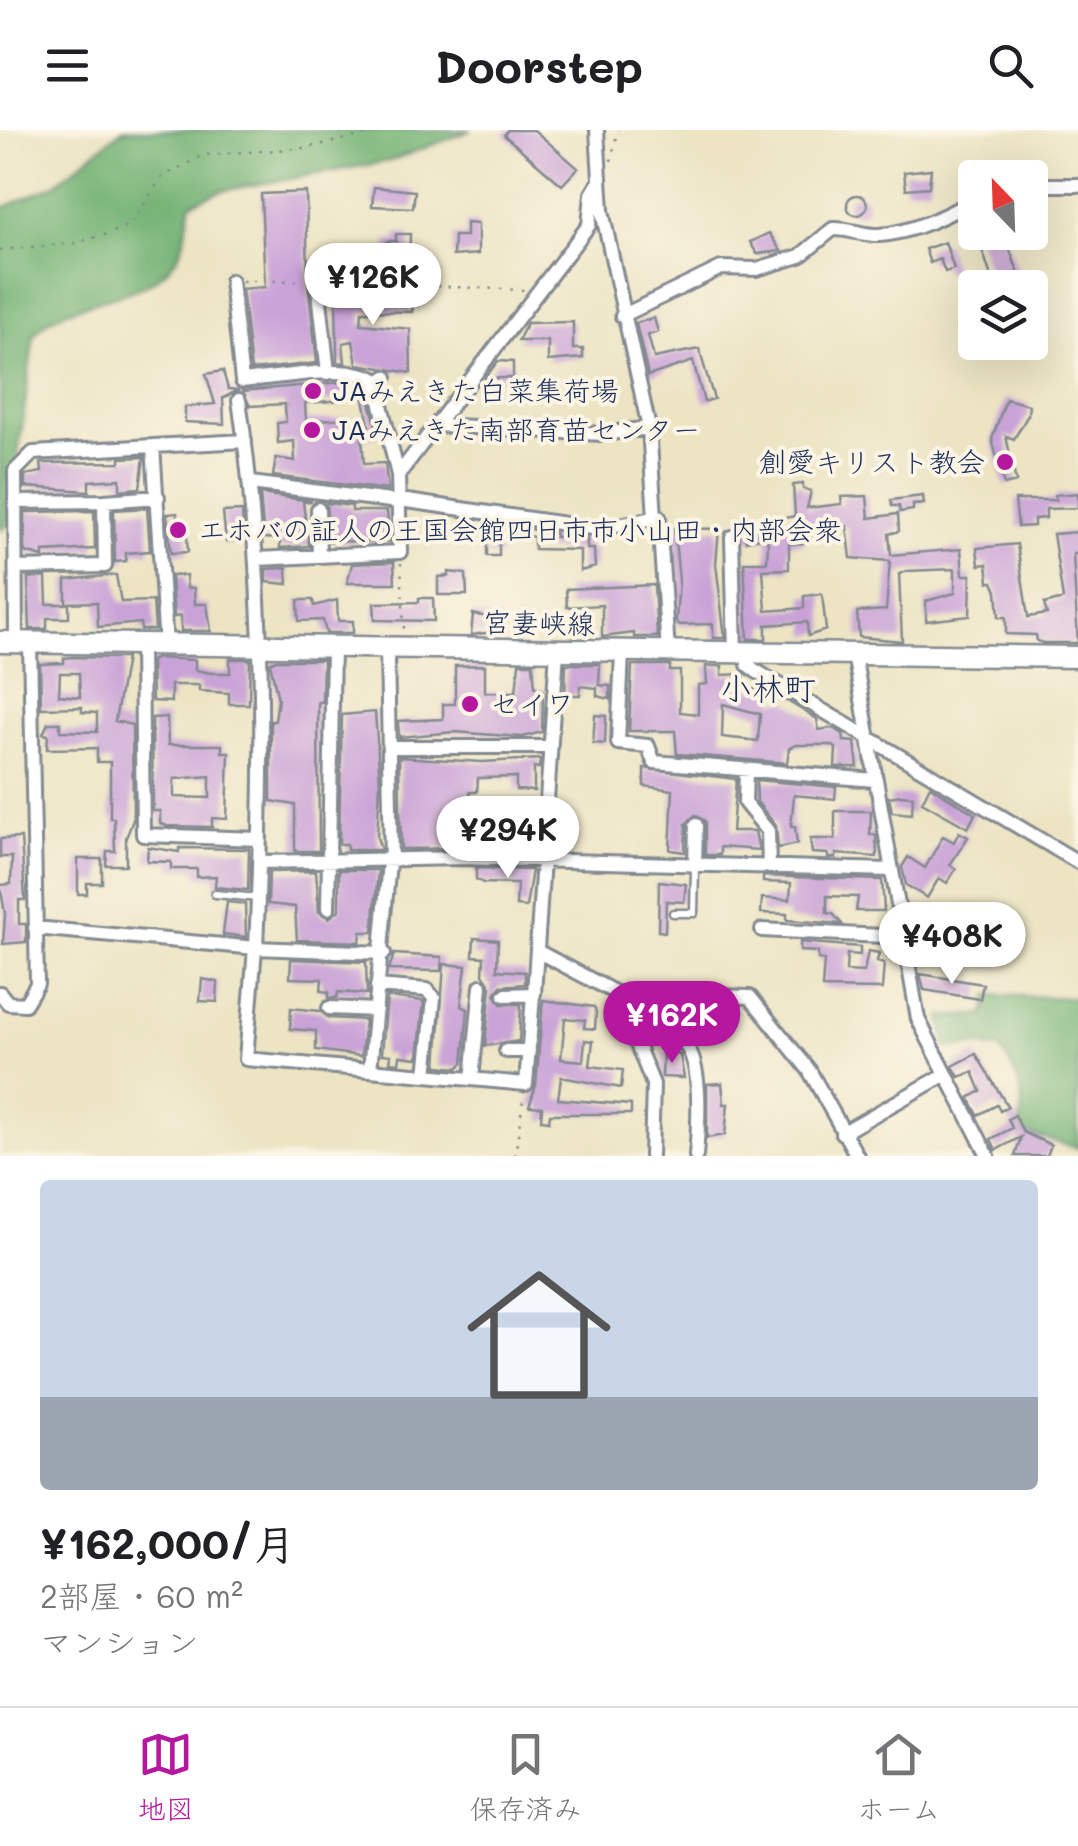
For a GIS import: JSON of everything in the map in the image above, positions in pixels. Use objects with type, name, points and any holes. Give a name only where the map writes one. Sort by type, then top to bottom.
[{"type":"main road","name":"宮妻峡線","points":[[15,642],[1078,657]]},
{"type":"street","points":[[597,130],[598,183],[622,316],[649,428],[655,517]]},
{"type":"street","points":[[398,475],[589,225],[592,194],[598,183]]},
{"type":"street","points":[[1048,185],[1078,185]]},
{"type":"street","points":[[622,316],[720,268],[757,269],[800,256],[833,230],[876,235],[896,232],[958,209]]},
{"type":"street","points":[[231,281],[242,381],[328,373],[383,379],[380,415],[398,475],[400,552],[257,560]]},
{"type":"street","points":[[318,282],[328,373]]},
{"type":"street","points":[[239,400],[251,483],[262,648],[260,862],[246,1059],[526,1084],[557,651]]},
{"type":"street","points":[[436,425],[603,434],[649,428]]},
{"type":"street","points":[[0,993],[8,1003],[25,1004],[38,984],[15,642],[15,471],[33,453],[245,441]]},
{"type":"street","points":[[154,446],[166,646]]},
{"type":"street","points":[[251,483],[488,509],[600,528],[659,517],[668,652]]},
{"type":"street","points":[[15,502],[158,497]]},
{"type":"street","points":[[16,568],[104,566],[104,501]]},
{"type":"street","points":[[318,509],[319,556]]},
{"type":"street","points":[[732,537],[741,653],[748,665],[1078,862]]},
{"type":"street","points":[[141,646],[143,834],[260,839]]},
{"type":"street","points":[[328,908],[333,648]]},
{"type":"street","points":[[370,1070],[390,862],[390,747],[396,649]]},
{"type":"street","points":[[622,652],[618,743],[648,746],[654,762],[875,780]]},
{"type":"street","points":[[854,654],[918,1019],[988,1156]]},
{"type":"street","points":[[390,747],[550,747]]},
{"type":"street","points":[[746,770],[745,803],[768,831],[770,867]]},
{"type":"street","points":[[695,866],[696,825]]},
{"type":"street","points":[[260,862],[543,861],[890,870]]},
{"type":"street","points":[[35,928],[255,948],[384,953]]},
{"type":"street","points":[[762,930],[902,937]]},
{"type":"street","points":[[537,951],[616,993],[750,997],[809,1070],[855,1155]]},
{"type":"street","points":[[378,986],[427,990],[434,998],[426,1075]]},
{"type":"street","points":[[472,1080],[481,986]]},
{"type":"street","points":[[616,993],[654,1084],[651,1156]]},
{"type":"street","points":[[505,995],[532,995]]},
{"type":"street","points":[[329,1008],[376,1010]]},
{"type":"street","points":[[628,1019],[682,1042],[692,1055],[700,1100],[696,1156]]},
{"type":"street","points":[[506,1051],[529,1051]]},
{"type":"street","points":[[842,1133],[946,1074]]},
{"type":"lane","points":[[673,913],[694,913],[695,866]]},
{"type":"lane","points":[[214,894],[258,898]]},
{"type":"path","points":[[0,250],[76,242],[111,233],[132,223],[162,177],[202,156],[304,148],[386,130]]},
{"type":"path","points":[[231,281],[540,290]]},
{"type":"path","points":[[396,649],[400,552]]},
{"type":"path","points":[[515,1156],[526,1084]]},
{"type":"green space","points":[[122,130],[472,130],[390,161],[220,191],[191,203],[180,251],[163,273],[127,293],[48,321],[34,335],[9,524],[0,530],[0,209],[54,185]]},
{"type":"green space","points":[[989,995],[1078,998],[1078,1148],[1018,1131],[1020,1088],[1000,1049],[977,1045],[946,1048],[941,1017],[985,1015]]},
{"type":"building","points":[[508,130],[534,130],[578,168],[562,185],[504,135]]},
{"type":"building","points":[[931,169],[929,187],[906,189],[904,172]]},
{"type":"building","points":[[374,187],[415,191],[413,208],[372,206]]},
{"type":"building","points":[[306,192],[308,283],[317,363],[251,370],[242,289],[265,287],[261,194]]},
{"type":"building","points":[[853,195],[861,195],[867,205],[861,215],[853,215],[847,209],[847,201]]},
{"type":"building","points":[[466,223],[478,224],[478,254],[453,256],[454,236],[466,236]]},
{"type":"building","points":[[769,233],[781,251],[757,254],[750,242]]},
{"type":"building","points":[[396,234],[410,234],[409,273],[400,272],[397,258],[387,256],[387,241],[396,241]]},
{"type":"building","points":[[945,242],[954,269],[945,272],[940,259],[930,263],[925,249]]},
{"type":"building","points":[[982,250],[1010,250],[1017,270],[989,270]]},
{"type":"building","points":[[336,287],[395,290],[395,295],[414,297],[412,312],[362,311],[361,324],[410,329],[411,373],[357,364],[353,341],[343,343],[345,363],[337,362]]},
{"type":"building","points":[[654,318],[658,332],[648,335],[654,358],[699,349],[714,399],[704,402],[693,361],[648,376],[636,323]]},
{"type":"building","points":[[573,322],[573,349],[583,349],[583,358],[548,361],[548,341],[518,341],[527,323]]},
{"type":"building","points":[[498,361],[513,362],[513,378],[485,378]]},
{"type":"building","points":[[223,371],[228,389],[238,390],[223,398],[224,424],[185,422],[185,407],[215,404],[206,374]]},
{"type":"building","points":[[342,382],[347,387],[345,400],[305,403],[306,421],[346,418],[347,426],[369,425],[362,389],[367,388],[378,435],[362,438],[364,464],[385,463],[388,490],[273,476],[276,458],[295,461],[294,441],[278,443],[277,423],[286,422],[285,404],[250,406],[243,391]]},
{"type":"building","points":[[1006,399],[1029,405],[1028,415],[1014,439],[1006,436],[1016,482],[1004,485],[992,439]]},
{"type":"building","points":[[144,457],[140,488],[120,490],[120,479],[89,481],[89,491],[25,487],[25,475],[42,472],[41,463],[120,462],[120,458]]},
{"type":"building","points":[[803,484],[803,489],[811,491],[807,508],[842,504],[841,497],[867,496],[869,518],[898,514],[899,531],[889,534],[891,555],[961,549],[963,575],[971,575],[970,616],[926,621],[926,601],[955,593],[955,569],[907,571],[899,574],[902,641],[859,637],[857,612],[886,610],[890,561],[851,558],[847,526],[826,528],[827,531],[808,533],[803,543],[789,544],[789,569],[763,570],[766,611],[804,608],[804,596],[822,594],[826,630],[808,636],[807,622],[766,625],[766,639],[748,639],[744,562],[767,562],[768,543],[765,537],[746,541],[743,526],[795,516],[793,485]]},
{"type":"building","points":[[1078,493],[1078,508],[1046,509],[1046,518],[1034,519],[1034,526],[1018,527],[1015,500],[1056,500],[1055,495]]},
{"type":"building","points":[[260,494],[312,501],[303,502],[309,546],[280,548],[280,539],[264,538]]},
{"type":"building","points":[[923,496],[924,504],[913,505],[913,510],[900,512],[899,506],[892,506],[891,500]]},
{"type":"building","points":[[326,503],[352,506],[352,511],[387,511],[390,542],[329,541]]},
{"type":"building","points":[[147,508],[150,551],[126,553],[126,561],[115,562],[114,510]]},
{"type":"building","points":[[94,511],[95,549],[43,552],[43,557],[25,552],[25,512]]},
{"type":"building","points":[[242,511],[243,528],[234,530],[235,541],[226,542],[223,512]]},
{"type":"building","points":[[177,513],[178,522],[186,521],[188,552],[171,553],[167,514]]},
{"type":"building","points":[[487,523],[499,524],[499,556],[487,556]]},
{"type":"building","points":[[516,527],[555,533],[555,537],[587,537],[587,549],[594,549],[595,567],[580,571],[580,550],[534,549],[534,537],[516,534]]},
{"type":"building","points":[[674,528],[719,529],[716,564],[725,638],[713,638],[713,624],[678,625],[676,621],[679,581]]},
{"type":"building","points":[[1077,532],[1078,554],[1073,554],[1078,643],[1043,643],[1037,641],[1036,635],[1006,634],[1006,617],[999,617],[997,591],[989,582],[987,564],[979,565],[977,548],[1017,544],[1028,617],[1047,614],[1044,604],[1063,599],[1053,534]]},
{"type":"building","points":[[394,562],[395,583],[347,583],[352,564]]},
{"type":"building","points":[[287,568],[288,584],[267,582],[266,569]]},
{"type":"building","points":[[449,572],[466,574],[467,595],[438,595],[438,577],[449,576]]},
{"type":"building","points":[[116,575],[121,602],[153,601],[155,630],[141,630],[140,623],[98,627],[97,602],[66,603],[66,580]]},
{"type":"building","points":[[186,575],[187,588],[194,588],[195,604],[207,604],[211,631],[181,631],[181,616],[174,617],[171,576]]},
{"type":"building","points":[[46,577],[47,604],[69,604],[69,618],[47,618],[47,629],[30,629],[28,578]]},
{"type":"building","points":[[654,585],[657,637],[634,637],[634,633],[602,637],[602,605],[567,607],[566,589]]},
{"type":"building","points":[[419,598],[433,598],[434,621],[375,620],[374,603],[419,602]]},
{"type":"building","points":[[298,600],[313,600],[314,606],[337,600],[338,621],[353,621],[353,633],[326,633],[323,620],[299,621]]},
{"type":"building","points":[[473,614],[500,620],[500,631],[471,635]]},
{"type":"building","points":[[64,658],[126,658],[115,721],[132,725],[133,820],[126,838],[126,865],[106,865],[107,851],[115,851],[114,818],[110,818],[110,762],[97,762],[97,748],[47,749],[48,735],[43,734],[48,723],[60,723],[60,731],[97,732],[97,713],[82,712],[82,707],[41,708],[40,664],[64,663]],"holes":[[[60,673],[79,673],[80,697],[59,695]]]},
{"type":"building","points":[[230,659],[250,659],[249,704],[229,704],[229,693],[199,691],[199,685],[171,685],[171,702],[152,701],[151,661],[195,660],[195,670],[211,673],[230,673]]},
{"type":"building","points":[[323,660],[322,702],[318,702],[319,851],[295,851],[295,805],[271,801],[271,721],[275,721],[278,699],[270,663]]},
{"type":"building","points":[[519,663],[533,663],[535,688],[543,690],[542,732],[522,737],[455,732],[399,737],[398,721],[443,719],[443,704],[455,704],[455,666],[485,665],[485,692],[516,692]]},
{"type":"building","points":[[566,664],[600,664],[599,685],[610,686],[610,699],[597,696],[597,688],[580,686],[580,695],[565,695]]},
{"type":"building","points":[[632,665],[670,665],[670,671],[680,671],[680,712],[698,714],[698,685],[707,684],[706,666],[722,666],[722,675],[743,674],[748,689],[767,689],[774,693],[774,701],[787,701],[817,719],[819,730],[832,728],[843,734],[844,741],[855,742],[858,767],[835,767],[836,748],[831,745],[796,745],[789,748],[787,763],[677,754],[675,731],[629,731]],"holes":[[[723,704],[760,714],[758,741],[722,737]]]},
{"type":"building","points":[[375,712],[380,783],[377,837],[381,850],[347,850],[347,844],[339,844],[342,715]]},
{"type":"building","points":[[595,715],[606,716],[605,744],[593,743]]},
{"type":"building","points":[[167,717],[168,745],[222,745],[222,752],[229,752],[227,819],[212,818],[212,827],[160,823],[160,811],[153,811],[152,718]],"holes":[[[210,776],[210,798],[174,797],[174,779]]]},
{"type":"building","points":[[399,757],[482,762],[540,759],[539,768],[534,767],[534,791],[516,790],[516,777],[478,778],[477,792],[470,792],[471,848],[401,849]]},
{"type":"building","points":[[644,768],[736,779],[732,831],[755,831],[759,850],[720,847],[720,855],[705,855],[705,821],[695,815],[686,824],[685,852],[670,850],[673,790],[644,786]]},
{"type":"building","points":[[756,780],[836,787],[835,799],[794,795],[791,827],[795,827],[797,844],[778,848],[776,826],[757,802]]},
{"type":"building","points":[[930,786],[975,814],[968,828],[922,802]]},
{"type":"building","points":[[913,796],[912,814],[892,812],[889,797]]},
{"type":"building","points":[[835,811],[871,811],[870,835],[876,835],[877,857],[836,854],[836,858],[828,858],[828,854],[812,853],[810,839],[835,839]]},
{"type":"building","points":[[488,816],[504,817],[502,841],[487,840]]},
{"type":"building","points":[[959,832],[968,837],[950,865],[956,869],[947,883],[939,878],[927,898],[906,885],[902,867],[908,857],[925,868],[943,836],[954,842]]},
{"type":"building","points":[[21,838],[25,900],[19,900],[19,924],[26,924],[26,942],[3,944],[5,914],[0,885],[11,884],[12,857],[0,857],[0,839]]},
{"type":"building","points":[[148,847],[179,852],[179,848],[249,849],[248,890],[215,887],[216,876],[197,877],[197,869],[171,869],[171,862],[147,861]]},
{"type":"building","points":[[78,859],[102,859],[102,883],[87,883],[87,894],[78,894]]},
{"type":"building","points":[[476,868],[532,870],[526,907],[516,906],[517,884],[483,883],[476,879]]},
{"type":"building","points":[[339,870],[378,870],[373,932],[361,932],[360,942],[297,940],[295,907],[268,904],[269,872],[316,871],[319,912],[329,918],[339,910]]},
{"type":"building","points":[[763,876],[882,880],[884,911],[856,911],[858,897],[827,896],[827,913],[842,924],[787,920],[787,914],[761,913],[762,898],[790,900],[791,883],[763,882]]},
{"type":"building","points":[[659,881],[686,884],[684,902],[666,901],[665,932],[658,931]]},
{"type":"building","points":[[227,902],[245,904],[246,937],[223,934]]},
{"type":"building","points":[[474,938],[498,940],[497,970],[525,972],[525,984],[501,986],[495,994],[501,1004],[521,1004],[519,1041],[485,1046],[491,986],[483,974],[484,957],[473,956]]},
{"type":"building","points":[[800,942],[860,947],[860,955],[847,954],[846,971],[864,972],[868,951],[879,953],[877,961],[884,963],[882,989],[822,988],[824,960],[818,959],[818,952],[800,951]]},
{"type":"building","points":[[394,954],[442,957],[441,971],[389,970]]},
{"type":"building","points":[[291,959],[366,962],[367,994],[338,992],[337,998],[329,998],[329,992],[321,991],[322,979],[290,978]]},
{"type":"building","points":[[444,964],[466,966],[461,1006],[468,1009],[463,1063],[458,1068],[437,1066]]},
{"type":"building","points":[[920,974],[983,984],[980,999],[924,990]]},
{"type":"building","points":[[202,979],[218,982],[217,1002],[200,1001]]},
{"type":"building","points":[[387,997],[424,1001],[418,1058],[400,1056],[399,1063],[390,1062],[391,1055],[382,1054]]},
{"type":"building","points":[[543,1000],[594,1007],[596,1012],[595,1029],[584,1028],[585,1020],[565,1018],[561,1059],[583,1061],[585,1040],[593,1041],[590,1066],[623,1070],[621,1088],[561,1077],[558,1099],[631,1105],[631,1114],[550,1114],[549,1121],[541,1120],[542,1107],[529,1106],[536,1085]]},
{"type":"building","points":[[668,1005],[682,1005],[678,1019],[702,1030],[700,1034],[693,1038],[665,1023]]},
{"type":"building","points":[[291,1008],[320,1011],[329,1018],[365,1020],[361,1056],[316,1050],[316,1031],[290,1029]]},
{"type":"building","points":[[663,1051],[680,1055],[684,1078],[662,1077]]},
{"type":"building","points":[[976,1054],[1008,1107],[1000,1111],[997,1105],[978,1115],[969,1098],[981,1091],[973,1072],[959,1077],[953,1066]]},
{"type":"building","points":[[722,1083],[724,1104],[728,1104],[725,1135],[707,1138],[707,1084]]},
{"type":"building","points":[[1015,1115],[1023,1132],[1051,1145],[1047,1156],[1015,1156],[1021,1137],[996,1150],[991,1139],[1012,1128],[1008,1119]]},
{"type":"place","name":"JAみえきた白菜集荷場","points":[[313,391]]},
{"type":"place","name":"JAみえきた南部育苗センター","points":[[312,430]]},
{"type":"place","name":"創愛キリスト教会","points":[[1005,462]]},
{"type":"place","name":"エホバの証人の王国会館四日市市小山田・内部会衆","points":[[178,530]]},
{"type":"place","name":"セイワ","points":[[470,704]]},
{"type":"district","name":"小林町","points":[[768,689]]}]
